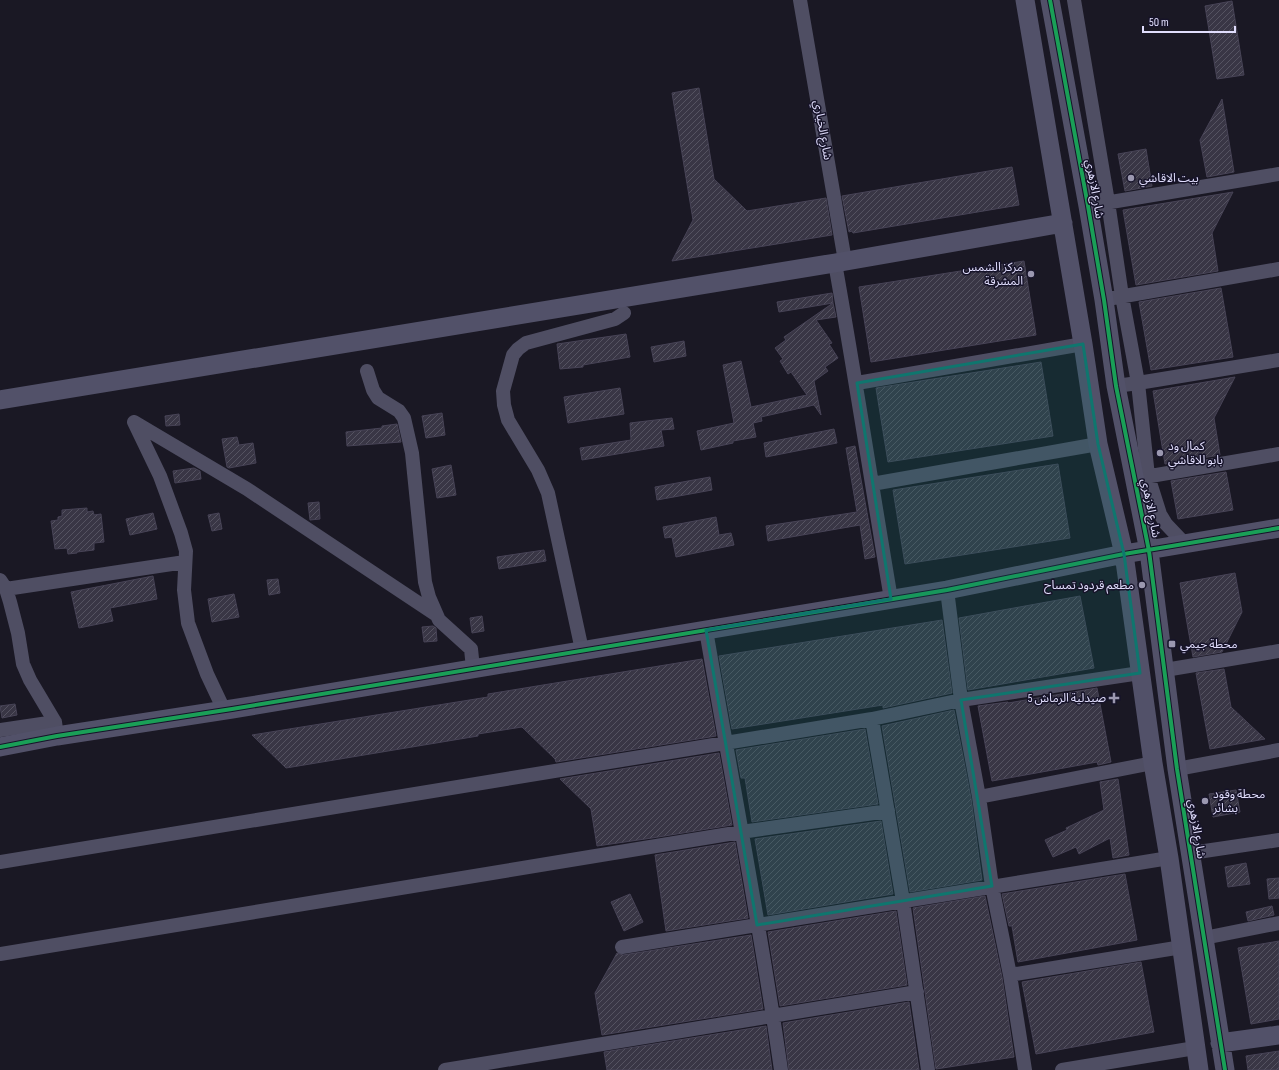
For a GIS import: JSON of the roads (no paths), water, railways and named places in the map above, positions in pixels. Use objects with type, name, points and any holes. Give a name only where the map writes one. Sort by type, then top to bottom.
[{"type":"street","name":"شارع الخياري","points":[[800,0],[840,262],[856,384],[891,599]]},
{"type":"street","points":[[1025,0],[1083,344],[1098,444],[1124,554],[1140,674],[1169,858],[1199,1070]]},
{"type":"street","name":"شارع الازهري","points":[[1050,0],[1088,206],[1113,298],[1116,386],[1141,478],[1177,769],[1225,1070]]},
{"type":"street","points":[[1074,0],[1108,202],[1113,298],[1138,384],[1141,478],[1166,524],[1185,544]]},
{"type":"street","points":[[1088,206],[1279,174]]},
{"type":"street","points":[[0,400],[840,262],[1063,223]]},
{"type":"street","points":[[1113,298],[1279,269]]},
{"type":"street","points":[[582,650],[548,493],[538,470],[508,420],[504,405],[503,391],[513,355],[526,343],[615,318],[624,313]]},
{"type":"street","points":[[856,384],[1083,344]]},
{"type":"street","points":[[1116,386],[1138,384],[1279,360]]},
{"type":"street","points":[[367,371],[373,390],[378,398],[399,411],[404,418],[412,453],[425,582],[435,614],[439,620],[471,649],[473,653],[473,668]]},
{"type":"street","points":[[224,710],[207,674],[188,623],[184,590],[186,551],[179,526],[160,476],[134,422],[247,489],[435,614]]},
{"type":"street","points":[[872,484],[1098,444]]},
{"type":"street","points":[[1141,478],[1279,454]]},
{"type":"street","points":[[0,730],[56,729],[224,710],[947,590],[1124,554],[1279,528]]},
{"type":"street","points":[[56,729],[30,680],[24,664],[18,633],[3,584],[185,562]]},
{"type":"street","points":[[947,590],[961,700],[979,797],[992,886],[1010,975],[1024,1070]]},
{"type":"street","points":[[706,630],[758,925],[780,1070]]},
{"type":"street","points":[[1165,670],[1279,651]]},
{"type":"street","points":[[0,862],[872,719],[961,700],[1140,674]]},
{"type":"street","points":[[872,719],[903,901],[928,1070]]},
{"type":"street","points":[[0,747],[56,729]]},
{"type":"street","points":[[1177,769],[1279,750]]},
{"type":"street","points":[[979,797],[1153,763]]},
{"type":"street","points":[[0,954],[741,832],[888,811]]},
{"type":"street","points":[[1191,853],[1279,840]]},
{"type":"street","points":[[622,947],[1169,858]]},
{"type":"street","points":[[1204,938],[1279,923]]},
{"type":"street","points":[[1010,975],[1182,947]]},
{"type":"street","points":[[445,1070],[917,992]]},
{"type":"street","points":[[1220,1043],[1279,1035]]},
{"type":"street","points":[[1066,1070],[1195,1048]]},
{"type":"place","name":"بيت الاقاشي","points":[[1131,178]]},
{"type":"place","name":"مركز الشمس المشرقة","points":[[1031,274]]},
{"type":"place","name":"كمال ود بابو للاقاشي","points":[[1160,453]]},
{"type":"place","name":"مطعم قردود تمساح","points":[[1142,585]]},
{"type":"place","name":"محطة جيمي","points":[[1172,644]]},
{"type":"place","name":"صيدلية الرماش 5","points":[[1114,698]]},
{"type":"place","name":"محطة وقود بشائر","points":[[1205,801]]}]
